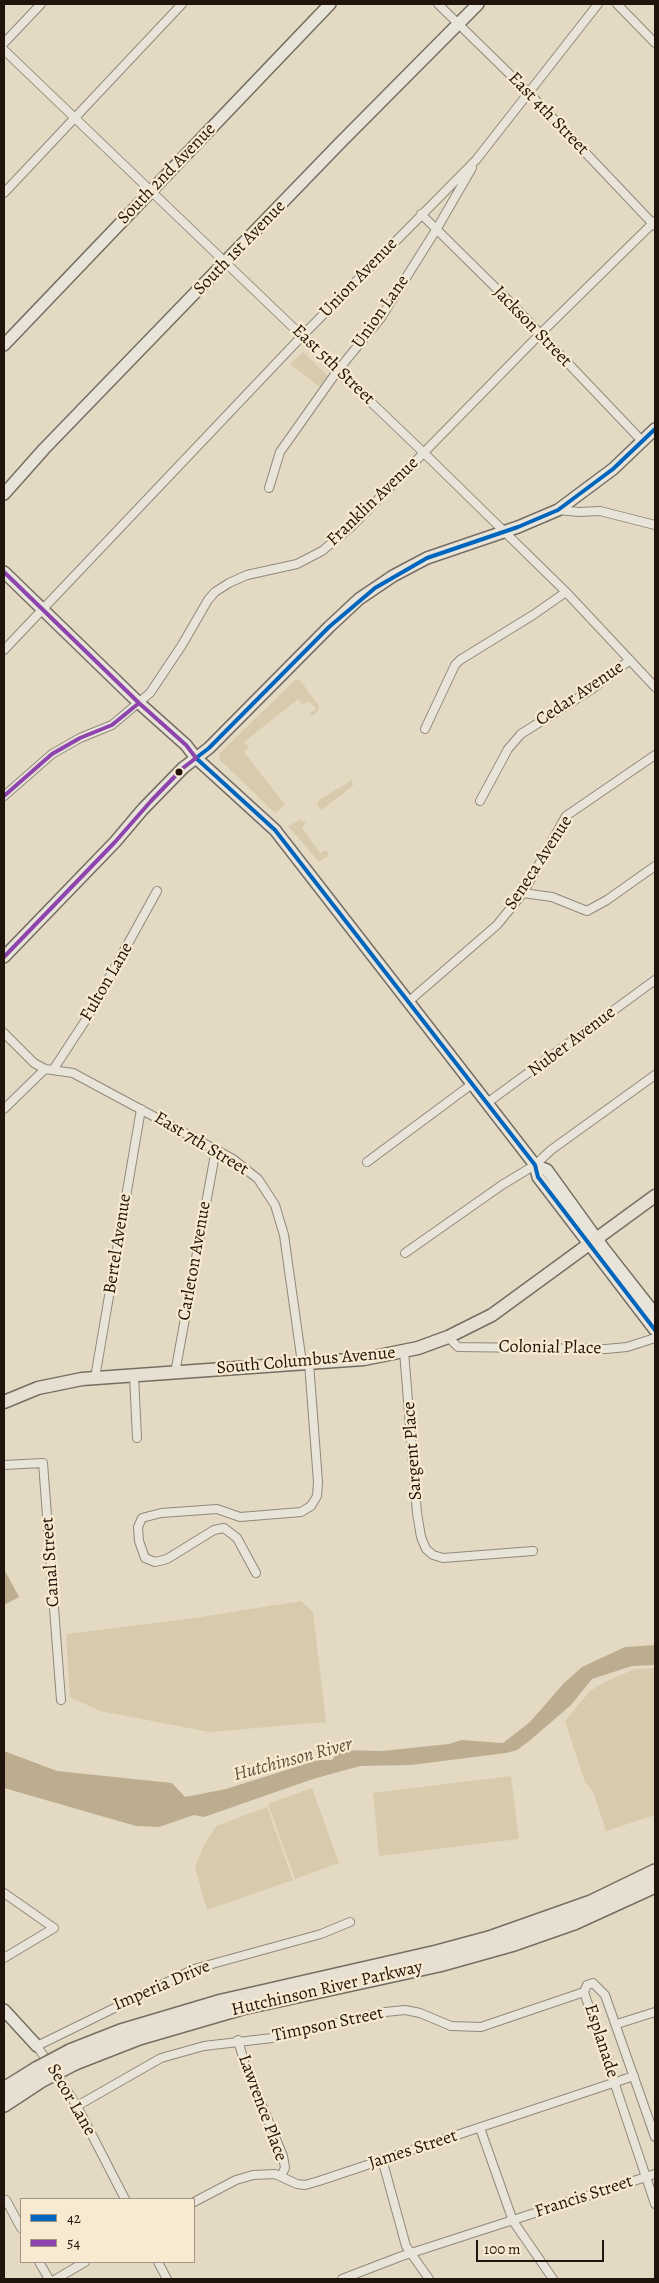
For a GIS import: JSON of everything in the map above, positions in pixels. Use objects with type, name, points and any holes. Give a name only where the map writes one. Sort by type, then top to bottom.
[{"type":"highway","name":"Hutchinson River Parkway","points":[[4,2090],[40,2074],[121,2032],[214,2004],[292,1984],[436,1953],[489,1939],[591,1903],[655,1872]]},
{"type":"highway","name":"Hutchinson River Parkway","points":[[73,2057],[242,2007],[450,1961],[514,1944],[574,1922],[655,1885]]},
{"type":"highway","name":"Hutchinson River Parkway","points":[[4,2104],[40,2074]]},
{"type":"main road","name":"South Columbus Avenue","points":[[4,1402],[38,1388],[96,1378],[364,1359],[404,1352],[448,1337],[492,1315],[655,1196]]},
{"type":"street","points":[[4,43],[41,4]]},
{"type":"street","points":[[4,192],[182,4]]},
{"type":"street","name":"South 2nd Avenue","points":[[4,345],[330,4]]},
{"type":"street","name":"East 4th Street","points":[[438,4],[528,92],[654,224]]},
{"type":"street","name":"South 1st Avenue","points":[[4,494],[44,449],[340,142],[478,4]]},
{"type":"street","name":"Union Avenue","points":[[4,650],[303,335],[476,160],[598,4]]},
{"type":"street","points":[[618,4],[655,43]]},
{"type":"street","name":"East 5th Street","points":[[4,50],[303,335],[504,531],[566,592],[655,687]]},
{"type":"street","name":"Union Lane","points":[[269,488],[280,452],[338,370],[380,319],[436,230],[476,160]]},
{"type":"street","name":"Jackson Street","points":[[421,214],[540,334],[642,441]]},
{"type":"street","name":"Franklin Avenue","points":[[4,796],[52,754],[80,738],[112,725],[140,703],[166,671],[208,600],[215,592],[247,575],[297,564],[322,551],[351,527],[540,334],[654,224]]},
{"type":"street","points":[[4,957],[115,842],[182,768],[209,748],[334,621],[375,588],[427,558],[558,510],[614,469],[655,429]]},
{"type":"street","points":[[558,510],[600,511],[655,524]]},
{"type":"street","points":[[4,572],[186,746],[196,758],[274,830],[534,1165],[547,1170],[593,1242],[655,1330]]},
{"type":"street","points":[[424,729],[455,665],[460,660],[534,615],[566,592]]},
{"type":"street","name":"Cedar Avenue","points":[[480,801],[508,749],[529,728],[592,689],[630,660]]},
{"type":"street","name":"Seneca Avenue","points":[[408,1002],[492,931],[523,893],[566,816],[655,755]]},
{"type":"street","points":[[523,893],[552,897],[588,911],[655,866]]},
{"type":"street","name":"Fulton Lane","points":[[4,1109],[49,1069],[86,1018],[156,890]]},
{"type":"street","name":"Nuber Avenue","points":[[487,1103],[655,980]]},
{"type":"street","name":"East 7th Street","points":[[4,1033],[34,1063],[49,1069],[74,1073],[216,1149],[233,1159],[258,1179],[268,1191],[279,1215],[284,1236],[305,1363],[318,1482],[317,1496],[311,1506],[301,1512],[240,1516],[217,1509],[161,1513],[142,1518],[138,1527],[139,1541],[145,1558],[155,1562],[167,1559],[214,1530],[224,1528],[237,1538],[256,1573]]},
{"type":"street","points":[[405,1253],[502,1185],[534,1165],[551,1150],[655,1075]]},
{"type":"street","points":[[367,1162],[472,1084]]},
{"type":"street","name":"Bertel Avenue","points":[[96,1378],[141,1109]]},
{"type":"street","name":"Carleton Avenue","points":[[175,1373],[216,1149]]},
{"type":"street","points":[[593,1242],[655,1314]]},
{"type":"street","name":"Colonial Place","points":[[448,1337],[458,1347],[606,1349],[627,1347],[655,1338]]},
{"type":"street","name":"Sargent Place","points":[[404,1352],[417,1513],[421,1537],[426,1548],[433,1554],[443,1558],[533,1551]]},
{"type":"street","points":[[134,1376],[137,1438]]},
{"type":"street","name":"Canal Street","points":[[4,1465],[43,1463],[60,1700]]},
{"type":"street","points":[[4,1893],[54,1928],[4,1958]]},
{"type":"street","name":"Imperia Drive","points":[[37,2046],[194,1969],[321,1934],[350,1922]]},
{"type":"street","name":"Esplanade","points":[[655,2137],[617,2024],[605,1996],[593,1983],[587,1985],[584,1992],[655,2204]]},
{"type":"street","name":"Timpson Street","points":[[77,2106],[161,2058],[204,2046],[238,2040],[272,2038],[385,2012],[405,2010],[420,2013],[451,2026],[481,2027],[584,1992]]},
{"type":"street","name":"Secor Lane","points":[[4,2010],[37,2046],[77,2106],[124,2198]]},
{"type":"street","points":[[617,2024],[655,2012]]},
{"type":"street","name":"Lawrence Place","points":[[238,2040],[245,2065],[283,2156],[285,2168],[281,2176]]},
{"type":"street","name":"James Street","points":[[195,2201],[245,2176],[268,2173],[281,2176],[297,2184],[305,2185],[634,2076]]},
{"type":"street","points":[[480,2128],[513,2221],[553,2279]]},
{"type":"street","points":[[382,2159],[406,2246],[429,2279]]},
{"type":"street","name":"Francis Street","points":[[342,2279],[411,2253],[655,2174]]},
{"type":"street","points":[[6,2200],[20,2226]]},
{"type":"street","points":[[40,2263],[49,2279]]},
{"type":"street","points":[[56,2279],[83,2263]]},
{"type":"street","points":[[159,2263],[167,2279]]},
{"type":"shaded area","points":[[303,352],[328,376],[320,387],[290,364]]},
{"type":"shaded area","points":[[295,680],[300,680],[319,706],[319,710],[312,716],[310,713],[316,709],[309,701],[303,705],[298,699],[244,742],[249,748],[244,752],[285,805],[275,813],[219,759],[219,754]]},
{"type":"shaded area","points":[[352,780],[353,786],[321,810],[317,804],[319,800]]},
{"type":"shaded area","points":[[300,820],[306,823],[302,828],[320,853],[326,850],[329,855],[319,862],[288,826]]},
{"type":"shaded area","points":[[4,1569],[19,1597],[4,1605]]},
{"type":"shaded area","points":[[301,1601],[313,1612],[326,1722],[209,1732],[100,1711],[70,1697],[66,1634],[194,1618]]},
{"type":"shaded area","points":[[655,1645],[655,1665],[632,1666],[592,1679],[571,1705],[528,1742],[517,1750],[506,1753],[411,1765],[360,1766],[313,1779],[204,1817],[194,1815],[159,1827],[136,1826],[4,1788],[4,1751],[57,1771],[172,1783],[185,1797],[226,1789],[318,1760],[332,1760],[339,1750],[382,1751],[449,1744],[461,1740],[503,1743],[530,1722],[564,1683],[582,1667],[625,1647]]},
{"type":"shaded area","points":[[655,1668],[655,1815],[606,1831],[593,1792],[585,1782],[565,1721],[590,1691],[603,1683],[634,1669]]},
{"type":"shaded area","points":[[511,1776],[519,1839],[379,1856],[373,1793]]},
{"type":"shaded area","points":[[312,1788],[339,1863],[295,1879],[268,1804]]},
{"type":"shaded area","points":[[267,1807],[293,1880],[207,1910],[195,1867],[204,1845],[216,1826]]},
{"type":"transit line","name":"42","points":[[655,429],[613,469],[558,510],[518,527],[427,558],[375,588],[329,627],[209,748],[196,758],[275,830],[535,1165],[538,1177],[655,1330]]},
{"type":"transit line","name":"54","points":[[4,572],[139,703],[186,745],[196,758]]},
{"type":"transit line","name":"54","points":[[4,796],[52,754],[80,738],[112,725],[139,703]]},
{"type":"transit line","name":"54","points":[[4,957],[115,842],[151,801],[183,768],[196,758]]},
{"type":"water label","name":"Hutchinson River","points":[[293,1760]]}]
